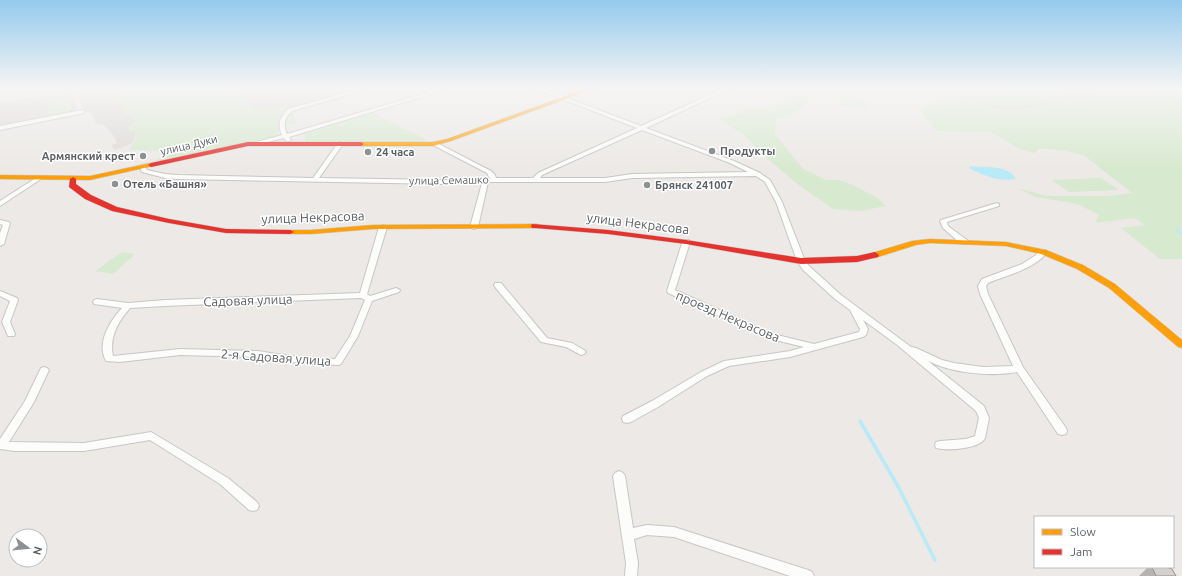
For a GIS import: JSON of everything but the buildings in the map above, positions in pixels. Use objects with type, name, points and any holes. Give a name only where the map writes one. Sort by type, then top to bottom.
[{"type":"street","points":[[0,128],[62,116]]},
{"type":"street","points":[[284,116],[282,118],[282,132],[288,140],[363,116]]},
{"type":"street","name":"улица Дуки","points":[[0,177],[90,178],[248,144],[288,140],[340,144],[435,144],[516,116]]},
{"type":"street","points":[[608,116],[732,162],[767,179],[778,202],[801,261],[806,268],[852,308],[899,342],[976,404],[982,413],[984,418],[980,438],[976,441],[940,445]]},
{"type":"street","points":[[535,180],[540,174],[667,116]]},
{"type":"street","points":[[315,179],[340,144]]},
{"type":"street","points":[[435,144],[492,175],[490,180],[483,186],[474,226]]},
{"type":"street","name":"улица Семашко","points":[[142,168],[144,171],[165,176],[178,177],[443,182],[490,180],[605,180],[632,176],[759,174]]},
{"type":"street","points":[[0,204],[39,178]]},
{"type":"street","name":"улица Некрасова","points":[[73,179],[72,185],[81,192],[107,206],[161,220],[226,231],[311,232],[383,227],[549,226],[686,242],[801,261],[857,259],[915,243],[930,241],[1006,244],[1043,252],[1080,267],[1112,286],[1182,345]]},
{"type":"street","points":[[964,242],[945,226],[943,221],[997,206]]},
{"type":"street","points":[[0,222],[7,223],[0,244]]},
{"type":"street","points":[[366,297],[383,227]]},
{"type":"street","name":"проезд Некрасова","points":[[686,242],[671,291],[770,336],[812,347]]},
{"type":"street","points":[[1043,252],[1039,258],[986,281],[982,286],[984,294],[1018,368],[1062,431]]},
{"type":"street","points":[[498,285],[544,340],[568,345],[581,352]]},
{"type":"street","name":"Садовая улица","points":[[97,302],[128,306],[165,303],[366,297],[396,290]]},
{"type":"street","points":[[0,293],[14,300],[3,324],[11,334]]},
{"type":"street","name":"2-я Садовая улица","points":[[128,306],[119,315],[109,333],[106,350],[109,359],[180,352],[258,354],[289,359],[338,362],[354,336],[366,297]]},
{"type":"street","points":[[627,419],[704,374],[727,363],[790,354],[863,333],[863,327],[852,308]]},
{"type":"street","points":[[899,342],[947,365],[1000,370],[1018,368]]},
{"type":"street","points":[[44,370],[29,402],[1,445],[15,447],[84,447],[150,436],[224,481],[253,506]]},
{"type":"street","points":[[619,476],[632,563],[631,576]]},
{"type":"street","points":[[627,535],[647,530],[674,532],[808,576]]},
{"type":"shaded area","points":[[0,116],[54,116],[0,127]]},
{"type":"shaded area","points":[[94,116],[130,116],[136,122],[136,132],[133,143],[115,150],[111,145],[117,143],[113,135],[104,125],[96,124]]},
{"type":"green space","points":[[129,116],[294,116],[296,124],[282,125],[276,136],[155,161],[170,151],[128,150],[135,141],[136,132],[129,131],[128,127],[135,122],[133,118]]},
{"type":"green space","points":[[364,116],[379,116],[426,139],[424,141],[305,141],[305,134]]},
{"type":"green space","points":[[729,116],[785,116],[776,119],[775,134],[803,169],[826,180],[839,180],[853,185],[879,199],[885,206],[861,211],[833,209],[796,183],[760,152],[748,138],[719,119]]},
{"type":"green space","points":[[924,116],[1182,116],[1182,259],[1160,259],[1121,228],[1145,225],[1134,218],[1095,223],[1099,215],[1078,204],[1036,197],[1017,188],[1047,196],[1109,196],[1132,193],[1085,156],[1068,151],[1040,148],[1035,153],[1019,149],[990,132],[937,131]]},
{"type":"green space","points":[[1101,178],[1119,190],[1069,192],[1052,180]]},
{"type":"green space","points":[[122,252],[135,254],[113,274],[95,271]]},
{"type":"water","points":[[970,166],[1002,169],[1013,174],[1016,179],[1004,180],[992,178],[969,168]]},
{"type":"waterway","points":[[1176,229],[1182,234]]},
{"type":"waterway","points":[[860,421],[899,488],[935,560]]},
{"type":"traffic: slow","points":[[361,144],[433,144],[449,140],[516,116]]},
{"type":"traffic: slow","points":[[0,177],[90,178],[151,165]]},
{"type":"traffic: slow","points":[[290,232],[311,232],[373,227],[535,226]]},
{"type":"traffic: slow","points":[[875,255],[915,243],[930,241],[1006,244],[1043,252],[1080,267],[1112,286],[1182,345]]},
{"type":"traffic: jam","points":[[151,165],[248,144],[361,144]]},
{"type":"traffic: jam","points":[[73,179],[72,185],[88,197],[115,209],[169,221],[226,231],[290,232]]},
{"type":"traffic: jam","points":[[535,226],[608,232],[686,242],[801,261],[857,259],[875,255]]},
{"type":"place","name":"Продукты","points":[[712,151]]},
{"type":"place","name":"24 часа","points":[[368,152]]},
{"type":"place","name":"Армянский крест","points":[[143,156]]},
{"type":"place","name":"Отель «Башня»","points":[[115,184]]},
{"type":"place","name":"Брянск 241007","points":[[647,185]]}]
